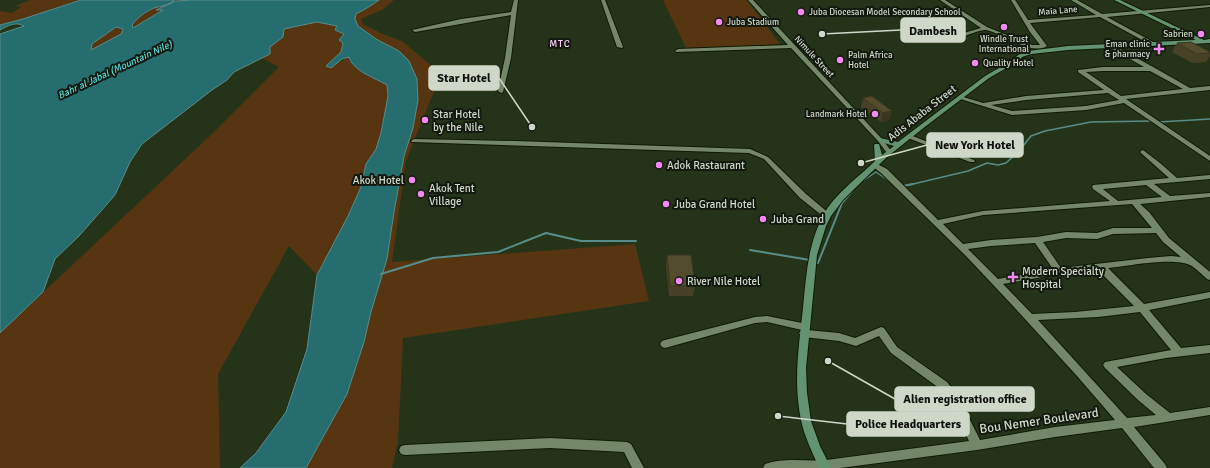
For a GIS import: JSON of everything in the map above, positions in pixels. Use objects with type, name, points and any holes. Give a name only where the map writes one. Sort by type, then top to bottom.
[{"type":"street","points":[[501,91],[510,50],[516,0]]},
{"type":"street","points":[[603,0],[620,47]]},
{"type":"street","name":"Nimule Street","points":[[750,0],[865,125],[879,142],[882,150],[887,154]]},
{"type":"street","points":[[942,0],[985,28],[1010,38],[1044,48]]},
{"type":"street","points":[[1013,0],[1044,48]]},
{"type":"street","points":[[1073,0],[1153,44]]},
{"type":"street","points":[[1116,0],[1207,41]]},
{"type":"street","name":"Maia Lane","points":[[1027,22],[1210,6]]},
{"type":"street","points":[[415,30],[461,20],[514,12]]},
{"type":"street","points":[[952,38],[985,28]]},
{"type":"street","name":"Adis Ababa Street","points":[[824,467],[806,421],[802,393],[801,368],[813,255],[827,215],[840,198],[898,145],[987,77],[1015,61],[1020,56],[1044,48],[1207,41]]},
{"type":"street","points":[[1184,42],[1197,49]]},
{"type":"street","points":[[678,51],[792,46]]},
{"type":"street","points":[[1111,46],[1154,69],[1190,91]]},
{"type":"street","points":[[1154,69],[1103,69],[1080,71],[1210,159]]},
{"type":"street","points":[[960,98],[1010,113],[1062,110],[1210,88]]},
{"type":"street","points":[[983,104],[1109,92]]},
{"type":"street","points":[[1046,97],[1062,110]]},
{"type":"street","points":[[910,137],[972,161]]},
{"type":"street","points":[[414,142],[523,143],[750,151],[766,158],[803,196],[827,215]]},
{"type":"street","points":[[898,145],[894,143],[879,142],[877,163],[1030,317],[1125,423],[1161,468]]},
{"type":"street","points":[[1143,152],[1175,180]]},
{"type":"street","points":[[1114,202],[1096,188],[1210,177]]},
{"type":"street","points":[[1148,183],[1169,199]]},
{"type":"street","points":[[937,223],[983,213],[1210,195]]},
{"type":"street","points":[[1134,202],[1146,214],[1158,230],[1192,263],[1209,276]]},
{"type":"street","points":[[962,247],[1037,240],[1066,235],[1097,236],[1113,231],[1158,230]]},
{"type":"street","points":[[1037,240],[1059,271]]},
{"type":"street","points":[[996,282],[1059,271],[1170,259],[1184,260],[1192,263]]},
{"type":"street","points":[[1101,267],[1141,307],[1179,353]]},
{"type":"street","points":[[1030,317],[1098,314],[1210,295]]},
{"type":"street","points":[[665,344],[754,320],[768,319],[804,330],[856,342],[881,331],[894,350],[904,360],[943,385],[953,397],[977,445]]},
{"type":"street","points":[[1168,418],[1142,397],[1108,365],[1210,349]]},
{"type":"street","name":"Bou Nemer Boulevard","points":[[769,468],[788,465],[824,467],[1210,411]]},
{"type":"street","points":[[405,450],[550,443],[628,447],[638,468]]},
{"type":"shaded area","points":[[30,0],[81,0],[0,25],[0,11],[12,13],[21,7],[15,6]]},
{"type":"shaded area","points":[[175,0],[192,0],[157,9],[164,10],[132,28],[134,22],[147,11]]},
{"type":"shaded area","points":[[379,0],[394,0],[382,10],[361,19],[363,24],[385,35],[402,41],[441,74],[406,161],[392,262],[635,244],[649,301],[403,338],[398,442],[392,468],[306,468],[347,394],[364,342],[371,312],[387,259],[404,156],[413,128],[418,100],[399,51],[376,39],[358,26],[355,19],[356,14]]},
{"type":"shaded area","name":"Juba Stadium","points":[[663,0],[747,0],[780,44],[687,50]]},
{"type":"shaded area","points":[[317,22],[338,26],[335,30],[344,34],[342,37],[343,43],[340,62],[349,57],[351,62],[360,70],[387,85],[388,96],[381,133],[376,149],[366,164],[361,187],[348,216],[317,275],[289,246],[218,374],[220,468],[0,468],[0,333],[214,132],[279,67],[262,58],[270,54],[270,47],[283,37],[284,29]]},
{"type":"shaded area","points":[[116,27],[123,29],[121,34],[91,50],[92,44]]},
{"type":"water","name":"Bahr al Jabal (Mountain Nile)","points":[[81,0],[175,0],[145,13],[132,25],[133,28],[163,10],[156,10],[176,1],[379,0],[356,14],[355,19],[358,26],[376,39],[399,51],[409,61],[417,79],[418,100],[413,128],[404,156],[387,259],[371,312],[364,342],[347,394],[306,468],[240,468],[256,453],[286,412],[307,349],[317,275],[348,216],[361,187],[366,164],[376,149],[381,133],[388,96],[387,85],[360,70],[351,62],[349,57],[342,59],[331,68],[326,66],[341,52],[343,43],[339,40],[344,34],[335,30],[337,26],[317,22],[284,29],[283,37],[270,47],[270,54],[234,72],[227,80],[142,144],[130,162],[115,195],[79,236],[55,259],[43,292],[0,333],[0,34],[24,26],[15,24],[0,30],[0,25]],"holes":[[[116,27],[123,29],[121,34],[91,50],[92,44]]]},
{"type":"building","points":[[1191,42],[1210,53],[1197,54],[1177,43]]},
{"type":"building","points":[[872,96],[892,111],[883,113],[863,98]]},
{"type":"building","points":[[667,255],[691,255],[695,286],[670,286]]},
{"type":"waterway","points":[[1159,122],[1210,119]]},
{"type":"waterway","points":[[909,185],[968,171],[987,163],[998,165],[1006,163],[1019,151],[1031,136],[1045,131],[1091,122],[1152,121]]},
{"type":"waterway","points":[[861,182],[876,172],[888,180]]},
{"type":"waterway","points":[[903,186],[913,184]]},
{"type":"waterway","points":[[818,263],[842,203],[853,190]]},
{"type":"waterway","points":[[381,274],[433,258],[498,252],[546,233],[581,241],[636,241]]},
{"type":"waterway","points":[[750,250],[810,260]]},
{"type":"place","name":"Juba Diocesan Model Secondary School","points":[[801,12]]},
{"type":"place","name":"Juba Stadium","points":[[719,22]]},
{"type":"place","name":"Windle Trust International","points":[[1004,27]]},
{"type":"place","name":"Dambesh","points":[[822,34]]},
{"type":"place","name":"Sabrien","points":[[1201,34]]},
{"type":"place","name":"Eman clinic & pharmacy","points":[[1159,49]]},
{"type":"place","name":"Palm Africa Hotel","points":[[840,60]]},
{"type":"place","name":"Quality Hotel","points":[[975,63]]},
{"type":"place","name":"Landmark Hotel","points":[[875,114]]},
{"type":"place","name":"Star Hotel by the Nile","points":[[425,120]]},
{"type":"place","name":"Star Hotel","points":[[532,127]]},
{"type":"place","name":"New York Hotel","points":[[861,163]]},
{"type":"place","name":"Adok Rastaurant","points":[[659,165]]},
{"type":"place","name":"Akok Hotel","points":[[412,180]]},
{"type":"place","name":"Akok Tent Village","points":[[421,194]]},
{"type":"place","name":"Juba Grand Hotel","points":[[666,204]]},
{"type":"place","name":"Juba Grand","points":[[763,219]]},
{"type":"place","name":"Modern Specialty Hospital","points":[[1013,277]]},
{"type":"place","name":"River Nile Hotel","points":[[679,281]]},
{"type":"place","name":"Alien registration office","points":[[828,361]]},
{"type":"place","name":"Police Headquarters","points":[[778,416]]},
{"type":"district","name":"MTC","points":[[560,44]]}]
